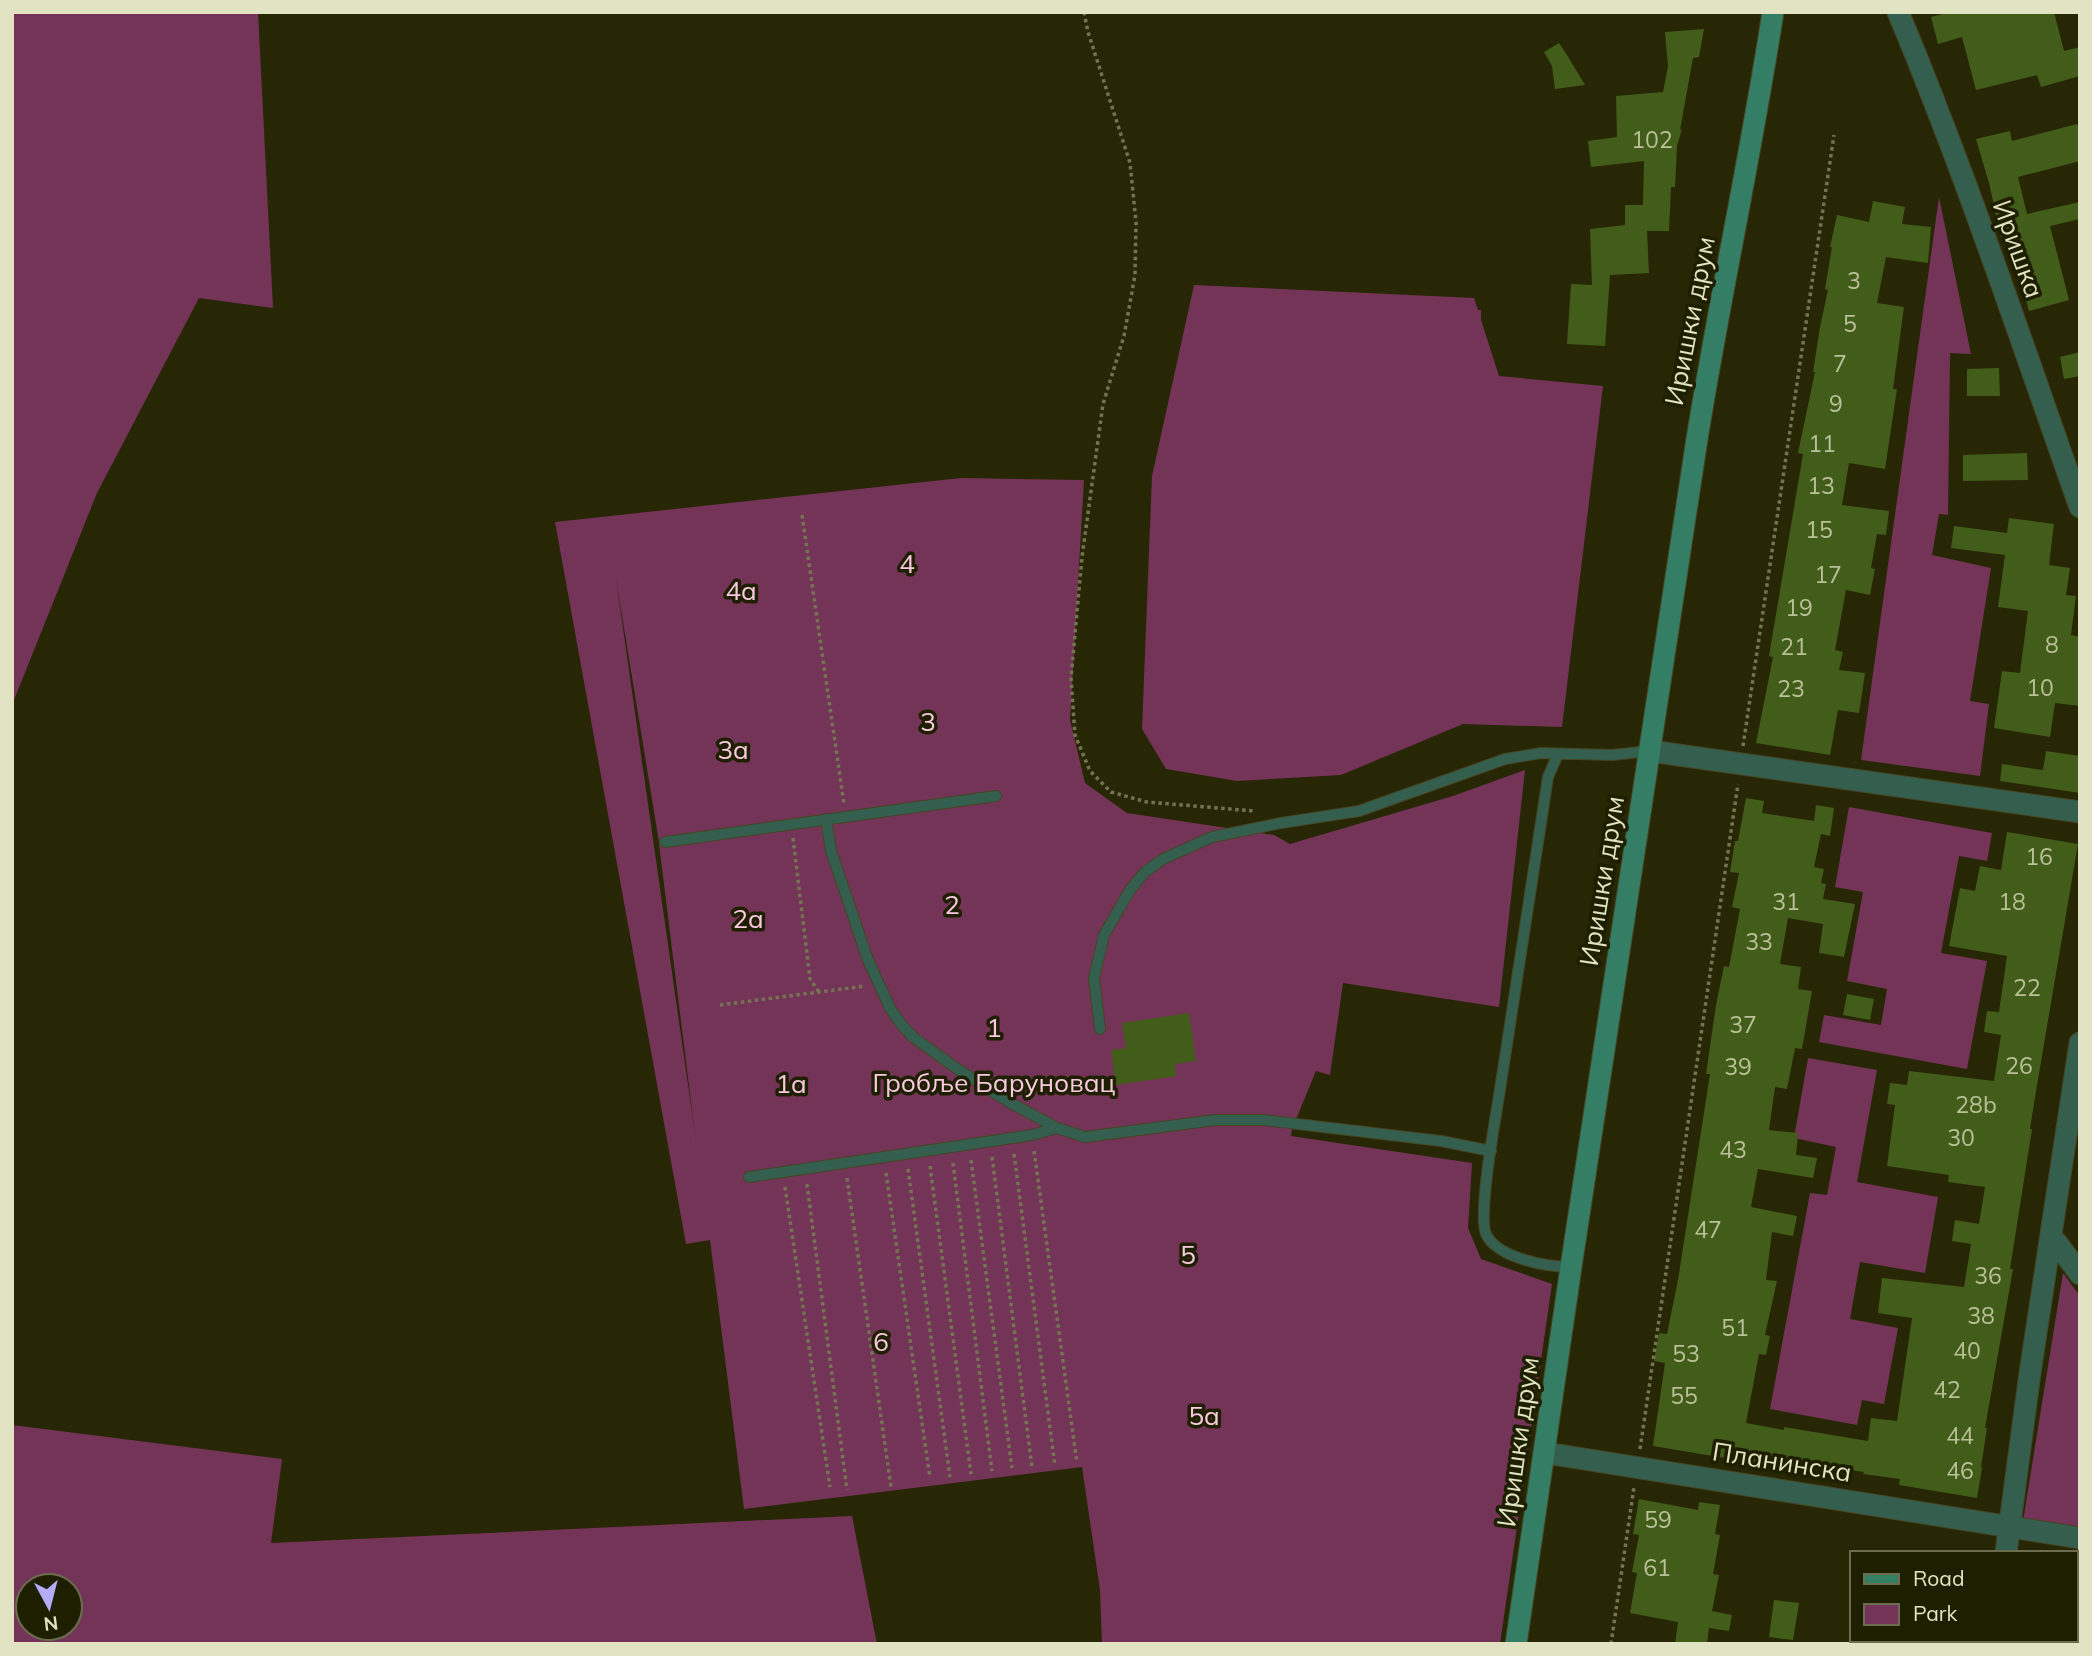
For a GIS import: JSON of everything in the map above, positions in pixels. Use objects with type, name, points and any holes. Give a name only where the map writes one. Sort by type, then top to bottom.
[{"type":"street","name":"Иришки друм","points":[[1516,1644],[1713,342],[1755,130],[1773,12]]},
{"type":"street","name":"Иришка","points":[[1898,12],[1969,196],[2080,507]]},
{"type":"street","points":[[1650,751],[2080,812]]},
{"type":"street","points":[[2006,1551],[2080,1043]]},
{"type":"street","points":[[2050,1240],[2056,1242],[2080,1274]]},
{"type":"street","name":"Планинска","points":[[1546,1453],[2080,1538]]},
{"type":"lane","points":[[1100,1029],[1094,978],[1104,935],[1122,901],[1145,872],[1163,859],[1212,837],[1359,811],[1505,760],[1541,753],[1612,755],[1650,751]]},
{"type":"lane","points":[[1558,754],[1547,786],[1491,1151],[1485,1232],[1493,1246],[1504,1253],[1560,1267],[1571,1267]]},
{"type":"lane","points":[[665,842],[996,796]]},
{"type":"lane","points":[[826,819],[831,851],[856,929],[890,1008],[914,1037],[967,1075],[1057,1128],[1085,1137],[1215,1119],[1264,1120],[1441,1141],[1491,1151]]},
{"type":"lane","points":[[750,1177],[1032,1135],[1057,1128]]},
{"type":"path","points":[[1084,12],[1130,163],[1136,222],[1135,275],[1125,336],[1103,404],[1082,557],[1071,678],[1074,735],[1090,771],[1111,792],[1147,802],[1270,813],[1277,816],[1281,823]]},
{"type":"path","points":[[1611,1644],[1834,135]]},
{"type":"path","points":[[803,514],[846,816]]},
{"type":"path","points":[[791,824],[810,979],[819,992]]},
{"type":"path","points":[[720,1005],[878,985]]},
{"type":"path","points":[[1032,1135],[1077,1463]]},
{"type":"path","points":[[1012,1138],[1055,1466]]},
{"type":"path","points":[[990,1141],[1032,1467]]},
{"type":"path","points":[[968,1144],[1012,1468]]},
{"type":"path","points":[[951,1147],[992,1471]]},
{"type":"path","points":[[928,1150],[971,1474]]},
{"type":"path","points":[[906,1154],[950,1477]]},
{"type":"path","points":[[883,1157],[930,1478]]},
{"type":"path","points":[[844,1163],[891,1487]]},
{"type":"path","points":[[805,1168],[847,1490]]},
{"type":"path","points":[[783,1171],[830,1487]]},
{"type":"green space","points":[[12,12],[258,12],[273,308],[199,298],[97,493],[12,705]]},
{"type":"green space","points":[[1939,197],[1971,354],[1950,353],[1948,515],[1939,514],[1932,555],[1991,568],[1970,701],[1989,704],[1980,776],[1861,760]]},
{"type":"green space","points":[[1194,285],[1474,298],[1478,310],[1481,310],[1481,320],[1499,376],[1603,386],[1562,727],[1463,724],[1341,775],[1237,781],[1166,769],[1142,729],[1152,476]]},
{"type":"green space","name":"Гробље Баруновац","points":[[961,478],[1084,480],[1070,720],[1085,783],[1127,813],[1274,835],[1290,844],[1453,796],[1525,770],[1499,1007],[1343,983],[1330,1075],[1316,1071],[1291,1136],[1472,1163],[1468,1228],[1481,1259],[1552,1284],[1500,1644],[1102,1644],[1100,1590],[1082,1467],[744,1509],[710,1240],[686,1244],[555,522]],"holes":[[[616,579],[658,836],[695,1134]]]},
{"type":"green space","points":[[1849,807],[1992,833],[1987,861],[1959,856],[1941,953],[1987,961],[1967,1069],[1819,1042],[1824,1015],[1881,1025],[1887,989],[1847,981],[1863,892],[1835,887]]},
{"type":"green space","points":[[1808,1058],[1877,1070],[1857,1182],[1938,1197],[1925,1273],[1860,1262],[1850,1319],[1898,1328],[1884,1404],[1862,1400],[1857,1425],[1770,1409],[1810,1193],[1827,1195],[1836,1147],[1794,1138]]},
{"type":"green space","points":[[2063,1273],[2080,1296],[2080,1530],[2023,1521]]},
{"type":"green space","points":[[12,1425],[282,1459],[271,1543],[852,1516],[877,1644],[12,1644]]},
{"type":"building","points":[[1951,12],[2054,12],[2064,51],[2080,47],[2080,76],[2041,87],[2037,75],[1976,90],[1962,37],[1938,44],[1931,17]]},
{"type":"building","points":[[1704,29],[1699,57],[1693,58],[1677,146],[1675,187],[1671,187],[1669,231],[1647,231],[1649,273],[1610,275],[1605,346],[1567,344],[1571,284],[1592,285],[1590,229],[1625,225],[1625,205],[1643,205],[1644,161],[1591,167],[1588,141],[1617,137],[1616,96],[1663,92],[1668,66],[1665,32]]},
{"type":"building","points":[[1559,43],[1585,85],[1555,89],[1552,66],[1544,52]]},
{"type":"building","points":[[2077,124],[2080,133],[2080,161],[2018,177],[2027,214],[2080,202],[2080,219],[2050,226],[2069,300],[2029,311],[2009,235],[2001,237],[1976,139],[2010,131],[2012,141]]},
{"type":"building","points":[[1873,201],[1905,207],[1902,224],[1931,227],[1928,263],[1886,257],[1877,303],[1904,307],[1893,389],[1897,389],[1885,469],[1849,463],[1842,505],[1889,511],[1886,535],[1877,534],[1870,595],[1846,590],[1835,650],[1843,652],[1839,670],[1865,673],[1859,713],[1838,710],[1830,755],[1756,743],[1773,657],[1769,656],[1803,454],[1798,453],[1828,290],[1825,289],[1830,247],[1837,215],[1869,222]]},
{"type":"building","points":[[2080,352],[2080,376],[2064,379],[2060,357]]},
{"type":"building","points":[[1999,368],[2000,396],[1967,396],[1967,369]]},
{"type":"building","points":[[2027,453],[2028,480],[1963,481],[1963,455]]},
{"type":"building","points":[[2009,518],[2054,524],[2049,565],[2070,568],[2066,595],[2076,596],[2071,635],[2080,637],[2080,706],[2055,703],[2050,737],[1994,728],[2002,671],[2020,673],[2028,611],[1998,607],[2005,555],[1951,548],[1954,526],[2007,533]]},
{"type":"building","points":[[2046,751],[2080,756],[2080,793],[2000,781],[2002,764],[2043,770]]},
{"type":"building","points":[[1746,798],[1764,801],[1762,813],[1814,821],[1816,805],[1834,808],[1830,836],[1821,834],[1814,867],[1824,869],[1821,883],[1826,884],[1823,899],[1855,904],[1844,957],[1819,953],[1823,924],[1788,918],[1780,964],[1801,967],[1798,989],[1812,991],[1802,1049],[1795,1048],[1787,1089],[1775,1087],[1769,1130],[1798,1133],[1796,1155],[1817,1158],[1813,1178],[1758,1169],[1751,1207],[1797,1216],[1793,1236],[1772,1232],[1766,1280],[1777,1281],[1765,1335],[1770,1336],[1766,1355],[1759,1354],[1746,1423],[1784,1430],[1784,1427],[1868,1441],[1871,1418],[1897,1421],[1912,1318],[1878,1313],[1882,1278],[1964,1287],[1971,1244],[1952,1241],[1955,1220],[1979,1224],[1985,1187],[1948,1182],[1949,1175],[1887,1166],[1895,1105],[1887,1104],[1890,1083],[1907,1085],[1909,1071],[1994,1081],[2001,1035],[1984,1032],[1987,1011],[1999,1012],[2007,956],[1949,946],[1960,888],[1975,891],[1980,866],[2001,870],[2007,832],[2078,844],[2030,1129],[2010,1269],[2013,1269],[1985,1428],[1977,1498],[1899,1485],[1900,1479],[1863,1474],[1864,1472],[1775,1459],[1773,1466],[1653,1446],[1665,1363],[1654,1361],[1659,1333],[1667,1334],[1678,1280],[1710,1074],[1706,1074],[1716,1005],[1724,966],[1729,967],[1740,909],[1732,907],[1739,873],[1730,872]]},
{"type":"building","points":[[1847,994],[1874,999],[1870,1020],[1843,1015]]},
{"type":"building","points":[[1189,1013],[1196,1061],[1175,1064],[1176,1076],[1116,1085],[1111,1050],[1126,1048],[1122,1023]]},
{"type":"building","points":[[1639,1499],[1698,1510],[1699,1502],[1720,1505],[1715,1534],[1720,1535],[1713,1574],[1719,1575],[1712,1611],[1732,1615],[1729,1631],[1709,1628],[1707,1644],[1675,1644],[1678,1622],[1630,1613],[1637,1573],[1632,1572],[1639,1535],[1633,1534]]},
{"type":"building","points":[[1774,1600],[1799,1603],[1793,1640],[1769,1637]]},
{"type":"park label","name":"4","points":[[907,564]]},
{"type":"park label","name":"4a","points":[[741,591]]},
{"type":"park label","name":"3","points":[[928,722]]},
{"type":"park label","name":"3a","points":[[733,750]]},
{"type":"park label","name":"2","points":[[952,905]]},
{"type":"park label","name":"2a","points":[[748,919]]},
{"type":"park label","name":"1","points":[[994,1028]]},
{"type":"park label","name":"1a","points":[[791,1084]]},
{"type":"park label","name":"5","points":[[1188,1255]]},
{"type":"park label","name":"6","points":[[881,1342]]},
{"type":"park label","name":"5a","points":[[1204,1416]]}]
